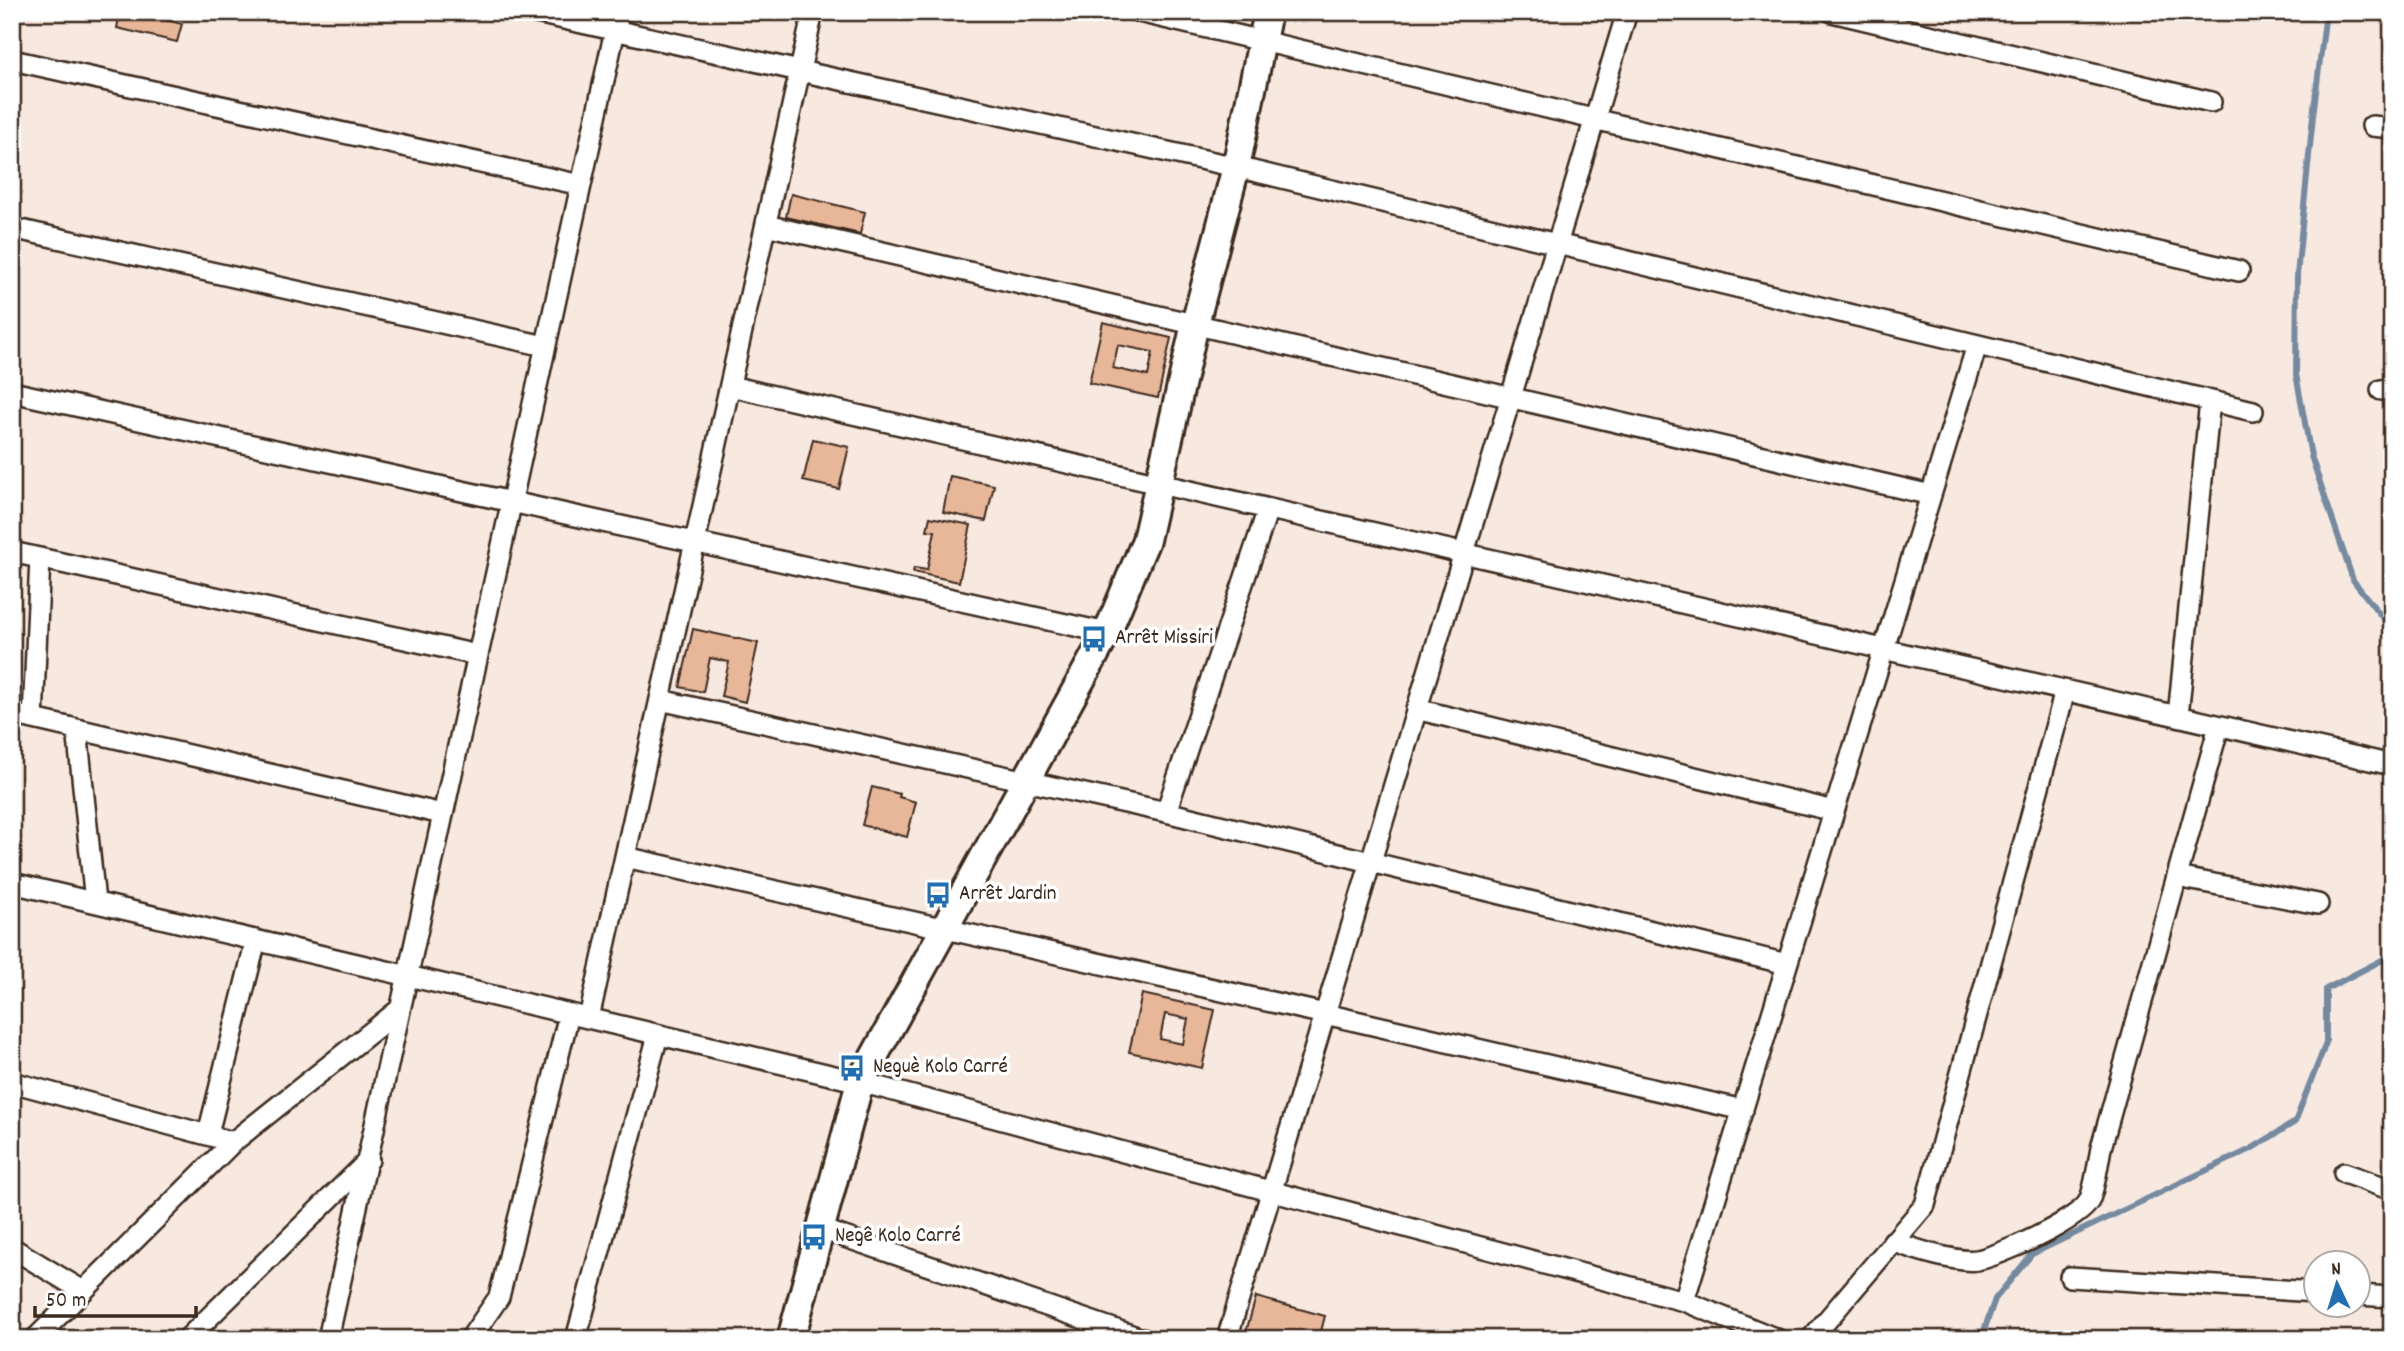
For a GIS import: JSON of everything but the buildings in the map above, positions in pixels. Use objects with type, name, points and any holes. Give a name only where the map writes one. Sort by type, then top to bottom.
[{"type":"street","points":[[532,12],[617,21],[800,71],[1236,167],[2253,411]]},
{"type":"street","points":[[589,1018],[813,12]]},
{"type":"street","points":[[1139,12],[2239,271]]},
{"type":"street","points":[[792,1339],[860,1082],[1107,633],[1146,540],[1195,324],[1236,167],[1268,12]]},
{"type":"street","points":[[1227,1339],[1627,12]]},
{"type":"street","points":[[1832,12],[2211,102]]},
{"type":"street","points":[[328,1339],[617,21]]},
{"type":"street","points":[[12,60],[581,185]]},
{"type":"street","points":[[2372,126],[2392,128]]},
{"type":"street","points":[[766,225],[1931,495]]},
{"type":"street","points":[[12,228],[545,346]]},
{"type":"street","points":[[1684,1301],[1977,345]]},
{"type":"street","points":[[730,386],[2392,765]]},
{"type":"street","points":[[12,392],[1107,633]]},
{"type":"street","points":[[2178,716],[2210,401]]},
{"type":"street","points":[[1166,811],[1268,509]]},
{"type":"street","points":[[12,552],[477,655]]},
{"type":"street","points":[[33,719],[40,558]]},
{"type":"street","points":[[1811,1339],[1925,1205],[2064,691]]},
{"type":"street","points":[[660,700],[1166,811],[1787,964]]},
{"type":"street","points":[[1416,709],[1835,811]]},
{"type":"street","points":[[12,714],[442,814]]},
{"type":"street","points":[[1893,1241],[1914,1250],[1974,1261],[1999,1254],[2068,1220],[2089,1200],[2101,1148],[2219,726]]},
{"type":"street","points":[[77,729],[95,902]]},
{"type":"street","points":[[625,857],[1742,1110]]},
{"type":"street","points":[[2177,877],[2318,904]]},
{"type":"street","points":[[12,883],[860,1082],[1684,1301],[1777,1339]]},
{"type":"street","points":[[208,1134],[256,940]]},
{"type":"street","points":[[35,1339],[233,1142],[400,1009]]},
{"type":"street","points":[[470,1339],[499,1297],[569,1014]]},
{"type":"street","points":[[576,1339],[658,1035]]},
{"type":"street","points":[[12,1082],[233,1142]]},
{"type":"street","points":[[187,1339],[369,1160]]},
{"type":"street","points":[[2344,1173],[2392,1190]]},
{"type":"street","points":[[821,1228],[1143,1339]]},
{"type":"street","points":[[12,1248],[83,1291]]},
{"type":"street","points":[[2070,1277],[2302,1291]]},
{"type":"street","points":[[2372,1296],[2392,1297]]},
{"type":"waterway","points":[[2326,12],[2297,275],[2296,374],[2311,456],[2353,580],[2392,630]]},
{"type":"waterway","points":[[1981,1339],[1995,1299],[2032,1254],[2251,1149],[2295,1122],[2326,1043],[2326,989],[2392,955]]},
{"type":"place","name":"Arrêt Missiri","points":[[1094,639]]},
{"type":"place","name":"Arrêt Jardin","points":[[938,895]]},
{"type":"place","name":"Neguè Kolo Carré","points":[[852,1068]]},
{"type":"place","name":"Negê Kolo Carré","points":[[814,1237]]}]
